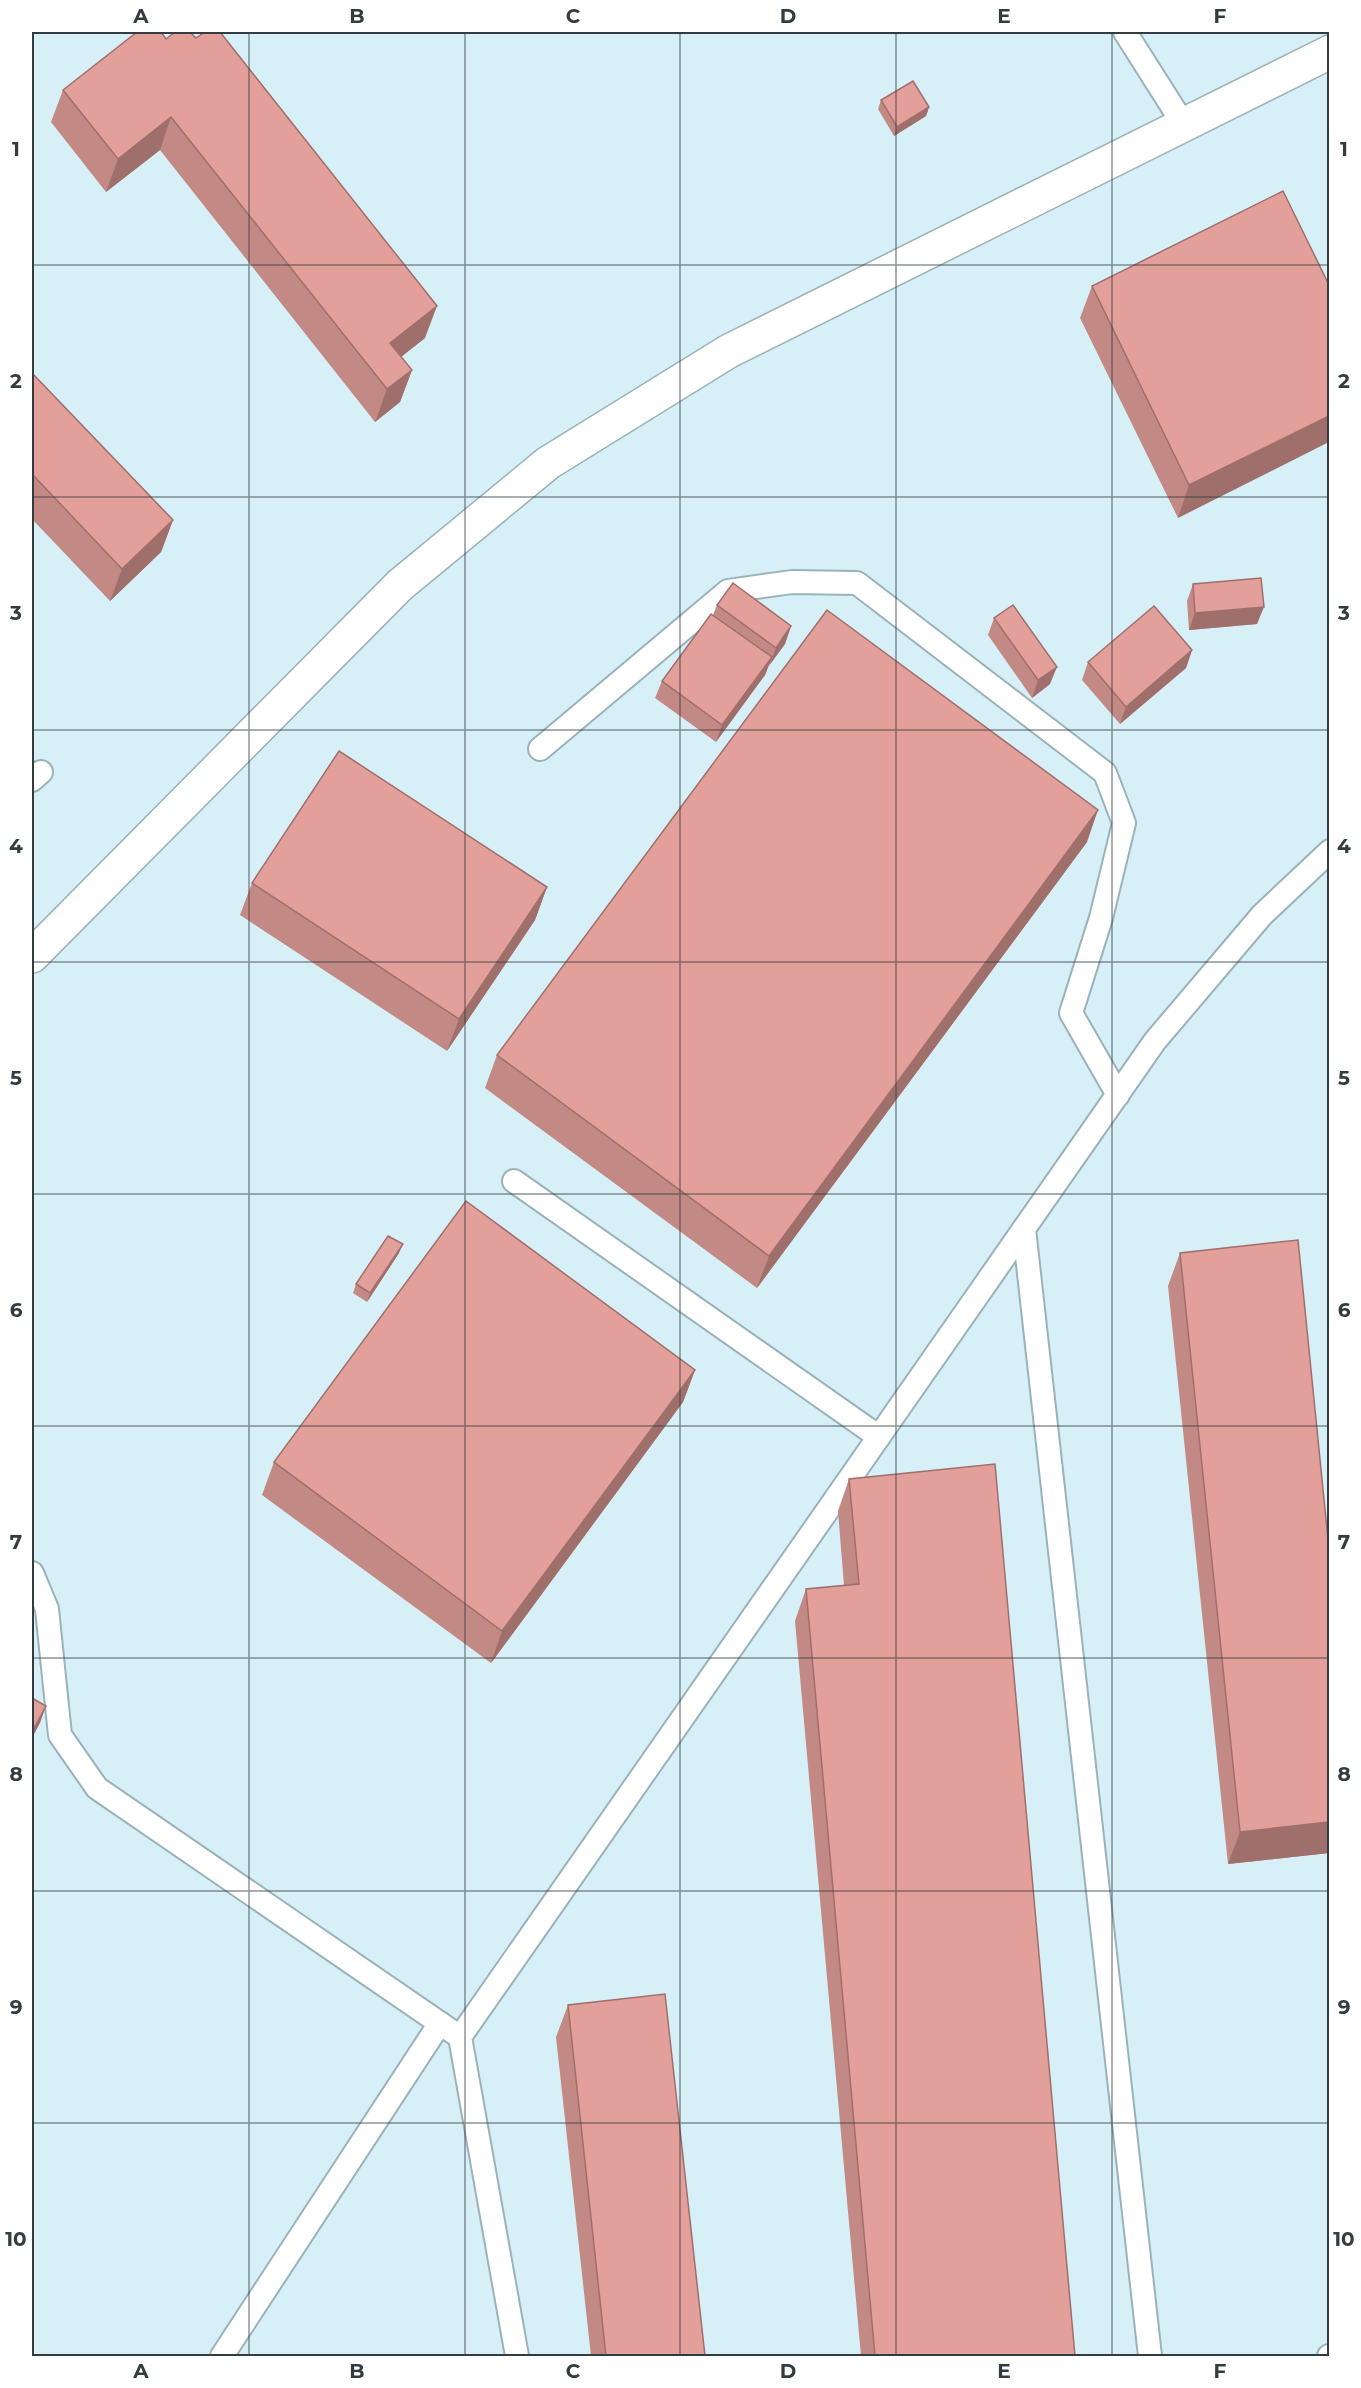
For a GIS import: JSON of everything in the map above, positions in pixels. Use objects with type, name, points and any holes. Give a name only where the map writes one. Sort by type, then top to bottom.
[{"type":"street","points":[[32,956],[400,585],[548,463],[729,351],[1329,52]]},
{"type":"lane","points":[[1125,32],[1184,125]]},
{"type":"lane","points":[[540,749],[728,591],[792,582],[857,583],[1105,773],[1124,823],[1101,918],[1071,1012],[1119,1095]]},
{"type":"lane","points":[[460,2037],[1155,1041],[1262,915],[1329,851]]},
{"type":"lane","points":[[514,1181],[879,1437]]},
{"type":"lane","points":[[1024,1229],[1150,2356]]},
{"type":"lane","points":[[32,1573],[47,1609],[60,1735],[97,1788],[460,2037],[517,2356]]},
{"type":"lane","points":[[222,2356],[440,2023]]},
{"type":"building","points":[[137,32],[161,32],[166,39],[175,32],[190,32],[196,38],[205,32],[220,32],[437,306],[390,343],[412,370],[387,389],[171,117],[118,159],[63,90]]},
{"type":"building","points":[[913,81],[929,107],[897,127],[881,100]]},
{"type":"building","points":[[1283,191],[1329,285],[1329,416],[1189,485],[1092,286]]},
{"type":"building","points":[[32,373],[173,520],[122,569],[32,474]]},
{"type":"building","points":[[1261,578],[1264,607],[1195,613],[1193,584]]},
{"type":"building","points":[[733,583],[791,626],[776,648],[717,605]]},
{"type":"building","points":[[1013,605],[1057,667],[1038,680],[994,618]]},
{"type":"building","points":[[1154,606],[1192,650],[1126,707],[1088,662]]},
{"type":"building","points":[[827,610],[1098,810],[769,1256],[497,1055]]},
{"type":"building","points":[[711,614],[772,657],[722,725],[662,681]]},
{"type":"building","points":[[339,751],[547,887],[459,1019],[252,883]]},
{"type":"building","points":[[466,1201],[695,1370],[502,1631],[274,1462]]},
{"type":"building","points":[[388,1236],[403,1244],[370,1293],[356,1284]]},
{"type":"building","points":[[1298,1240],[1329,1549],[1329,1822],[1240,1832],[1180,1253]]},
{"type":"building","points":[[995,1464],[1075,2356],[875,2356],[806,1589],[859,1584],[849,1479]]},
{"type":"building","points":[[32,1698],[46,1706],[32,1732]]},
{"type":"building","points":[[665,1994],[705,2356],[606,2356],[568,2005]]}]
